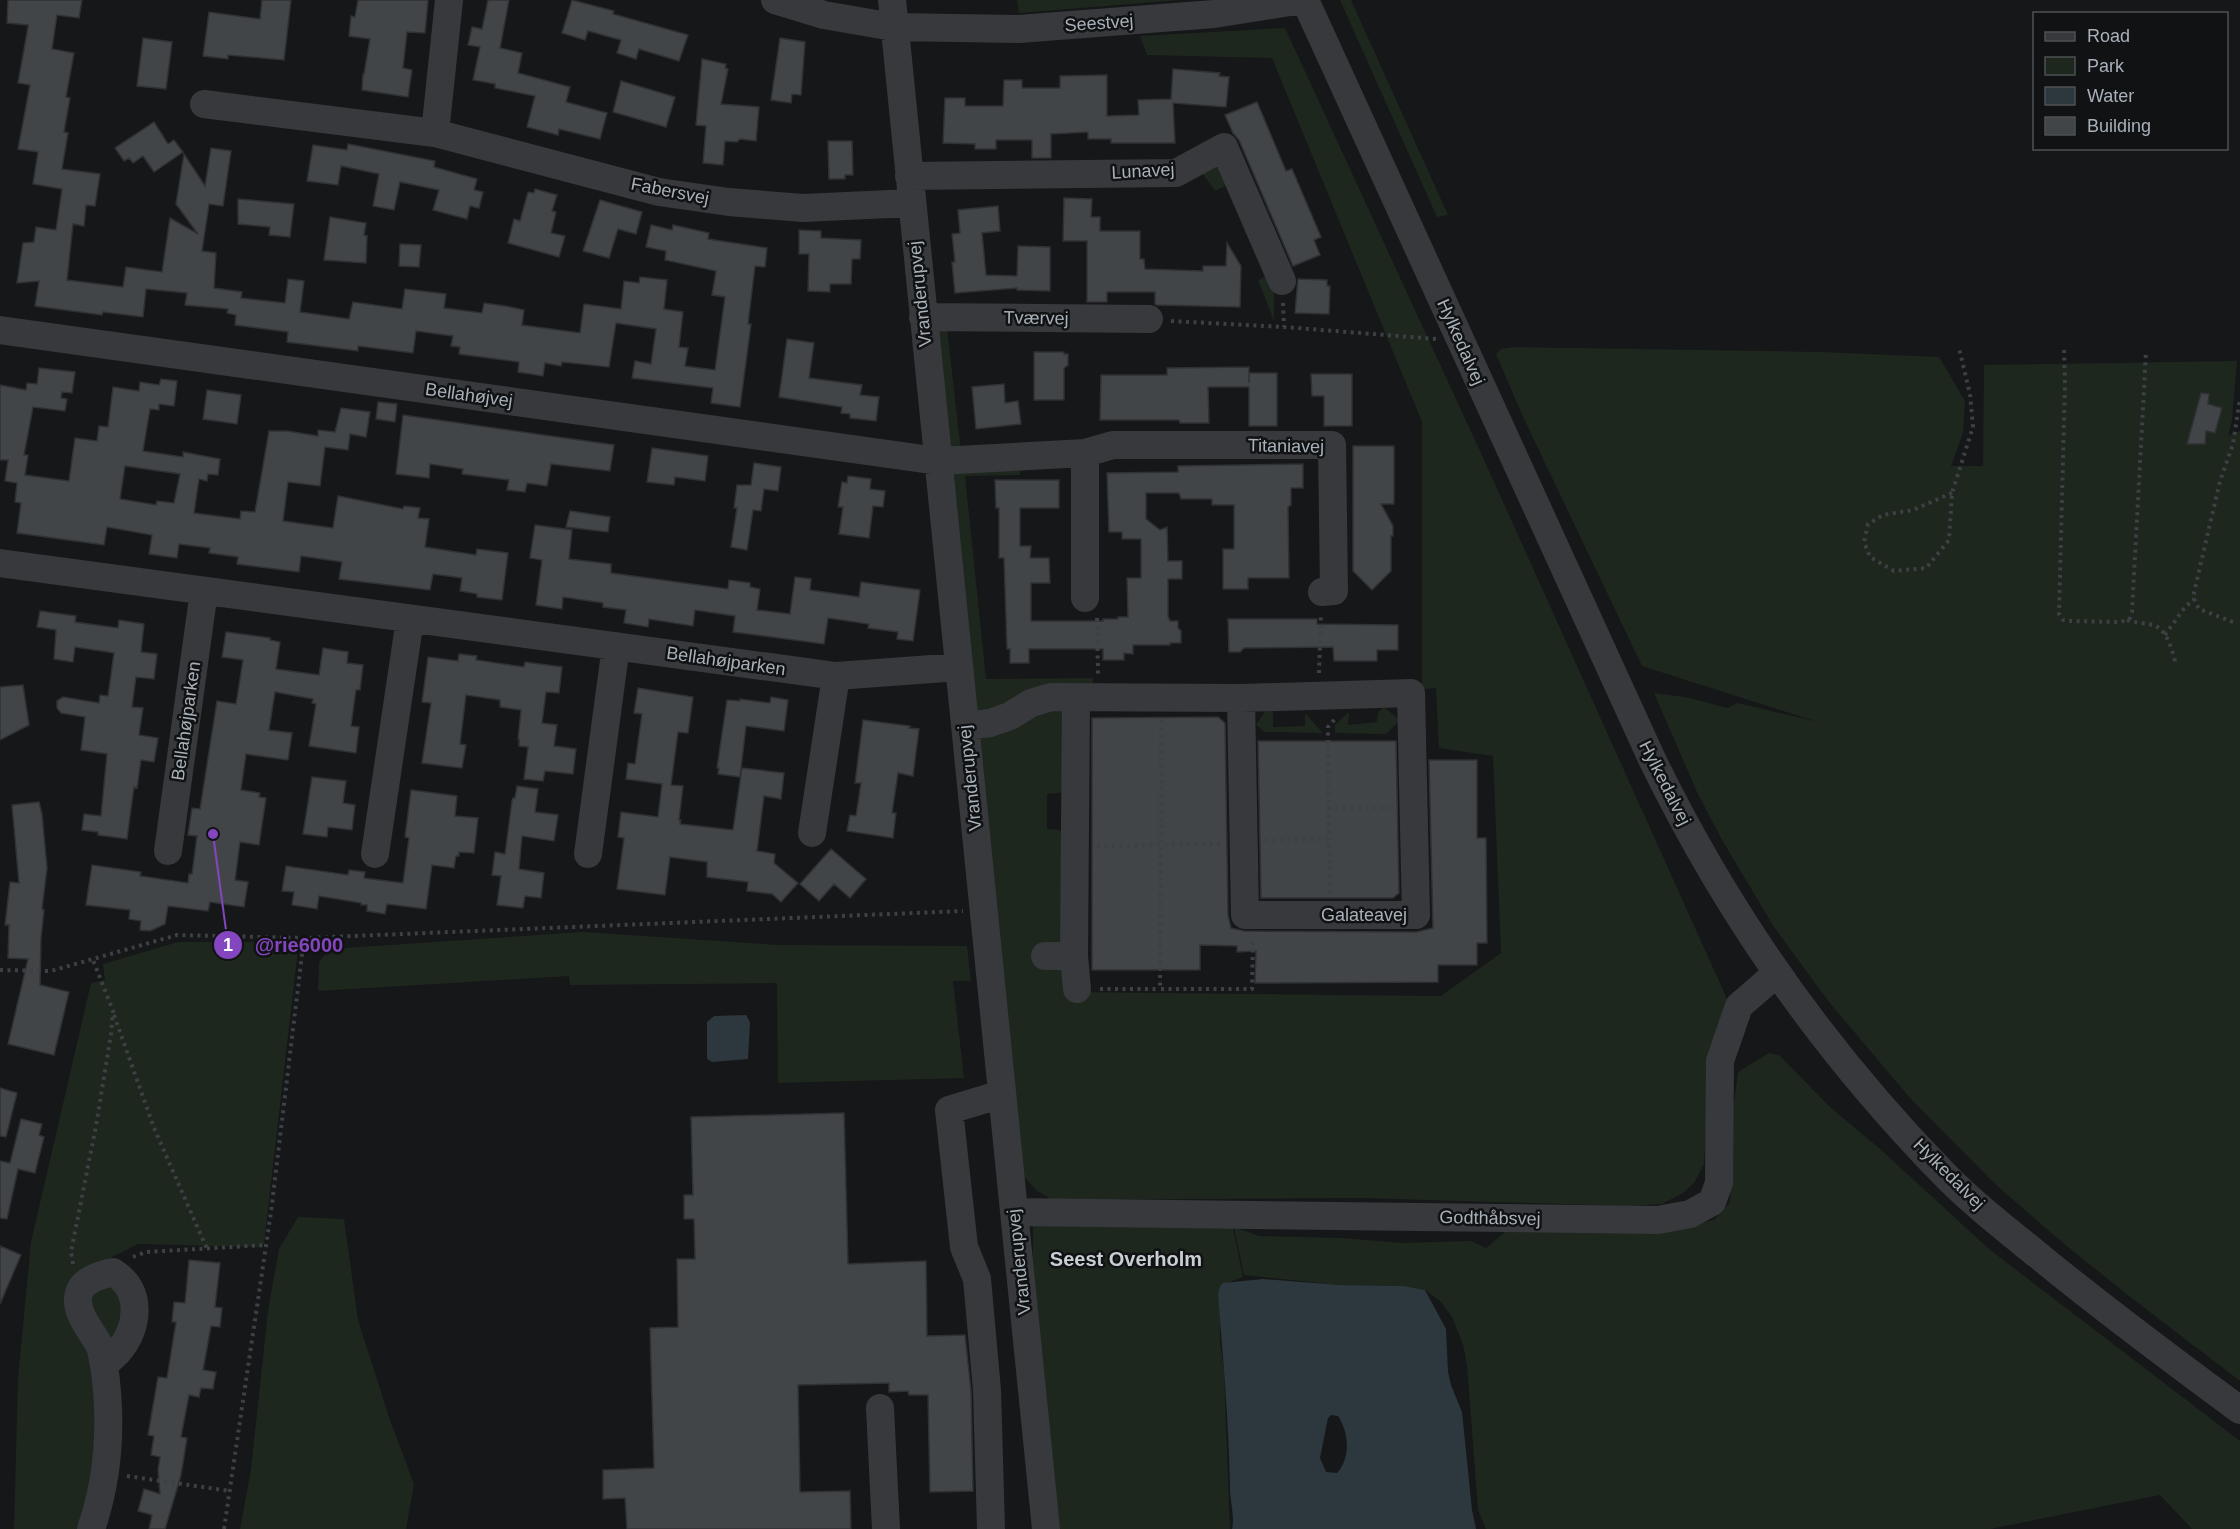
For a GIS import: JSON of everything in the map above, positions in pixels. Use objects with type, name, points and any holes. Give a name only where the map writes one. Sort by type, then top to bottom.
[{"type":"street","points":[[435,132],[449,0]]},
{"type":"street","name":"Seestvej","points":[[775,0],[824,15],[892,14],[1019,29],[1214,14],[1304,0]]},
{"type":"street","name":"Hylkedalvej","points":[[1304,0],[1673,803],[1723,890],[1777,973],[1866,1087],[1944,1174],[2013,1235],[2113,1316],[2240,1410]]},
{"type":"street","name":"Vranderupvej","points":[[892,14],[1046,1529]]},
{"type":"street","name":"Fabersvej","points":[[204,104],[435,132],[659,192],[729,202],[803,208],[910,190]]},
{"type":"street","name":"Lunavej","points":[[910,190],[1176,173],[1224,147],[1282,281]]},
{"type":"street","name":"Tværvej","points":[[923,317],[1149,319]]},
{"type":"street","name":"Bellahøjvej","points":[[0,330],[938,460]]},
{"type":"street","name":"Titaniavej","points":[[938,460],[1085,453],[1113,445],[1332,445],[1334,591],[1322,592]]},
{"type":"street","points":[[1085,453],[1085,598]]},
{"type":"street","name":"Bellahøjparken","points":[[0,563],[836,676],[959,667]]},
{"type":"street","name":"Bellahøjparken","points":[[168,851],[204,591]]},
{"type":"street","points":[[375,854],[410,619]]},
{"type":"street","points":[[588,854],[616,646]]},
{"type":"street","points":[[812,833],[836,676]]},
{"type":"street","name":"Galateavej","points":[[965,726],[990,723],[1010,716],[1031,703],[1051,697],[1241,698],[1411,693],[1416,915],[1253,915]]},
{"type":"street","points":[[1077,989],[1074,956],[1075,847],[1087,698]]},
{"type":"street","points":[[1241,698],[1245,915],[1253,915]]},
{"type":"street","points":[[1045,956],[1074,956]]},
{"type":"street","name":"Godthåbsvej","points":[[1014,1212],[1658,1220],[1690,1214],[1712,1202],[1719,1183],[1720,1061],[1739,1006],[1777,973]]},
{"type":"street","points":[[991,1529],[987,1390],[976,1279],[964,1247],[949,1110],[1002,1094]]},
{"type":"street","points":[[91,1529],[101,1501],[106,1473],[108,1424],[101,1348],[87,1327],[78,1304],[79,1292],[96,1276],[113,1272],[130,1287],[136,1305],[131,1328],[117,1352],[104,1366]]},
{"type":"street","points":[[880,1408],[886,1529]]},
{"type":"path","points":[[1149,319],[1461,341]]},
{"type":"path","points":[[1952,494],[1913,510],[1883,515],[1868,524],[1864,542],[1870,557],[1894,571],[1926,568],[1949,540],[1952,494],[1973,426],[1970,394],[1959,348]]},
{"type":"path","points":[[2064,350],[2059,614],[2063,620],[2069,621],[2121,622],[2127,620],[2156,626],[2165,635],[2176,665]]},
{"type":"path","points":[[2127,620],[2132,612],[2146,352]]},
{"type":"path","points":[[2233,622],[2199,609],[2194,599],[2205,540],[2233,444],[2240,398]]},
{"type":"path","points":[[1318,694],[1322,592]]},
{"type":"path","points":[[1085,598],[1096,612],[1087,698]]},
{"type":"path","points":[[2165,635],[2185,607],[2194,599]]},
{"type":"path","points":[[1329,915],[1328,727],[1359,694]]},
{"type":"path","points":[[1160,989],[1161,698]]},
{"type":"path","points":[[1328,808],[1414,807]]},
{"type":"path","points":[[1075,847],[1329,839]]},
{"type":"path","points":[[0,970],[51,971],[177,935],[304,938],[984,910]]},
{"type":"path","points":[[1077,989],[1252,989],[1253,915]]},
{"type":"path","points":[[224,1529],[266,1245],[304,938]]},
{"type":"path","points":[[93,960],[154,1128],[207,1249]]},
{"type":"path","points":[[84,1286],[74,1266],[71,1252],[96,1126],[113,1011]]},
{"type":"path","points":[[113,1272],[124,1260],[146,1252],[266,1245]]},
{"type":"path","points":[[106,1473],[230,1491]]},
{"type":"green space","points":[[1017,0],[1179,0],[1019,13]]},
{"type":"green space","points":[[1340,0],[1351,0],[1448,215],[1437,217]]},
{"type":"green space","points":[[1285,28],[1486,464],[1728,1001],[1706,1134],[1704,1164],[1694,1183],[1683,1193],[1662,1204],[1629,1206],[1363,1198],[1053,1200],[1037,1191],[1021,1173],[973,739],[1058,707],[1068,718],[1067,787],[1059,793],[1047,794],[1047,829],[1060,830],[1066,837],[1065,971],[1067,992],[1441,996],[1501,953],[1493,756],[1439,748],[1436,688],[1422,689],[1422,422],[1272,58],[1147,55],[1140,36]]},
{"type":"green space","points":[[1212,165],[1224,168],[1231,183],[1215,191],[1200,170]]},
{"type":"green space","points":[[1269,275],[1274,289],[1274,321],[1258,280]]},
{"type":"green space","points":[[946,319],[961,452],[949,449],[936,321]]},
{"type":"green space","points":[[1514,347],[1821,352],[1939,357],[1965,401],[1963,433],[1951,466],[1983,466],[1984,365],[2237,361],[2232,420],[2228,436],[2240,431],[2240,1381],[2125,1293],[1994,1183],[1910,1098],[1829,1002],[1774,927],[1722,840],[1697,792],[1654,693],[1685,697],[1728,708],[1737,703],[1818,722],[1642,666],[1523,417],[1496,354],[1501,349]]},
{"type":"green space","points":[[961,468],[1020,468],[1020,475],[965,476],[986,679],[1093,678],[1092,690],[1002,710],[976,710],[952,475]]},
{"type":"green space","points":[[1268,707],[1273,713],[1273,727],[1305,726],[1305,713],[1323,733],[1265,732],[1256,725]]},
{"type":"green space","points":[[1384,707],[1400,720],[1386,734],[1335,733],[1335,725],[1349,712],[1348,725],[1377,722],[1378,712]]},
{"type":"green space","points":[[583,932],[778,945],[967,946],[971,981],[953,981],[964,1078],[778,1083],[777,983],[570,985],[569,976],[318,991],[319,962],[330,949]]},
{"type":"green space","points":[[178,942],[292,942],[298,949],[264,1244],[260,1247],[138,1244],[89,1269],[100,1419],[83,1529],[14,1529],[18,1378],[31,1242],[91,983],[105,980],[103,964]]},
{"type":"green space","points":[[1769,1053],[1779,1055],[1832,1109],[1879,1148],[1989,1249],[2240,1441],[2240,1529],[2192,1529],[2160,1495],[1990,1529],[1486,1529],[1478,1510],[1467,1365],[1463,1344],[1452,1317],[1440,1301],[1425,1290],[1404,1286],[1340,1285],[1244,1275],[1234,1227],[1259,1236],[1341,1238],[1403,1243],[1471,1241],[1486,1248],[1511,1227],[1691,1225],[1714,1220],[1730,1202],[1732,1118],[1738,1072]]},
{"type":"green space","points":[[298,1217],[344,1219],[358,1320],[390,1420],[414,1484],[406,1529],[240,1529],[251,1469],[268,1311],[279,1249]]},
{"type":"green space","points":[[1033,1223],[1233,1228],[1243,1277],[1220,1286],[1220,1342],[1224,1371],[1230,1529],[1058,1529],[1033,1261]]},
{"type":"green space","points":[[109,1284],[127,1296],[114,1338],[104,1337],[89,1296]]},
{"type":"water","points":[[746,1015],[750,1022],[748,1059],[712,1062],[707,1059],[707,1022],[714,1016]]},
{"type":"water","points":[[1263,1279],[1340,1285],[1404,1286],[1425,1290],[1446,1329],[1448,1372],[1462,1412],[1476,1529],[1232,1529],[1218,1294],[1223,1283]],"holes":[[[1331,1415],[1338,1416],[1346,1438],[1345,1460],[1337,1473],[1326,1472],[1320,1458],[1328,1418]]]},
{"type":"building","points":[[8,0],[82,0],[79,18],[57,15],[52,49],[74,53],[66,97],[70,98],[64,132],[68,133],[62,169],[100,174],[95,206],[86,205],[84,226],[73,224],[67,280],[123,287],[126,267],[162,272],[170,218],[198,234],[176,204],[184,154],[205,186],[211,148],[231,151],[223,206],[209,204],[202,251],[216,253],[214,288],[242,292],[241,298],[285,303],[288,279],[304,281],[300,312],[349,319],[353,302],[402,309],[405,289],[446,294],[444,308],[482,313],[484,303],[505,306],[524,310],[522,325],[580,333],[584,304],[621,309],[624,281],[639,283],[640,277],[667,280],[664,309],[683,312],[679,347],[688,348],[685,366],[715,370],[725,297],[712,295],[716,271],[665,260],[666,251],[646,247],[651,225],[672,230],[673,225],[709,233],[708,239],[767,248],[765,267],[755,266],[748,324],[751,324],[740,407],[711,403],[713,388],[632,378],[635,361],[651,364],[656,329],[616,323],[609,367],[562,362],[561,366],[545,363],[543,376],[518,372],[519,362],[459,354],[460,347],[451,346],[453,336],[416,331],[413,353],[358,346],[358,351],[287,342],[288,332],[235,325],[236,315],[227,313],[228,309],[185,305],[187,293],[146,289],[143,317],[103,312],[102,315],[35,306],[39,281],[17,283],[23,243],[34,242],[36,227],[56,230],[62,189],[33,184],[38,152],[18,149],[30,85],[18,83],[28,25],[7,23]]},
{"type":"building","points":[[262,0],[291,0],[284,60],[228,55],[228,59],[203,56],[209,12],[260,19]]},
{"type":"building","points":[[358,0],[428,0],[425,33],[407,32],[403,68],[412,70],[408,97],[362,90],[370,39],[349,36],[351,16],[355,17]]},
{"type":"building","points":[[488,0],[509,0],[500,48],[522,53],[518,73],[570,87],[566,102],[607,113],[600,139],[559,129],[558,135],[527,127],[535,96],[495,88],[495,84],[473,80],[480,47],[468,45],[472,27],[482,29]]},
{"type":"building","points":[[572,0],[688,35],[679,61],[639,49],[636,59],[617,53],[621,40],[588,31],[585,40],[562,33]]},
{"type":"building","points":[[143,38],[172,42],[166,89],[137,86]]},
{"type":"building","points":[[780,38],[805,42],[801,95],[792,94],[791,103],[771,100]]},
{"type":"building","points":[[702,59],[726,64],[725,68],[728,69],[721,104],[759,107],[756,141],[740,139],[737,142],[725,141],[723,165],[703,163],[706,126],[696,125]]},
{"type":"building","points":[[1173,69],[1220,73],[1219,76],[1229,77],[1226,107],[1173,103],[1175,143],[1111,143],[1111,139],[1088,139],[1088,132],[1051,134],[1051,158],[1032,158],[1032,140],[996,140],[996,149],[975,149],[975,144],[943,143],[945,98],[965,98],[965,106],[1003,106],[1004,80],[1022,80],[1022,88],[1060,88],[1060,76],[1107,75],[1107,116],[1139,115],[1138,100],[1171,99]]},
{"type":"building","points":[[621,81],[675,97],[666,127],[613,112]]},
{"type":"building","points":[[1257,102],[1286,171],[1292,169],[1321,237],[1314,240],[1320,255],[1293,266],[1239,140],[1233,133],[1225,115]]},
{"type":"building","points":[[154,122],[168,144],[174,140],[183,152],[154,172],[143,156],[133,163],[129,158],[124,161],[115,148]]},
{"type":"building","points":[[828,141],[852,141],[853,175],[845,175],[845,179],[829,179]]},
{"type":"building","points":[[348,144],[435,161],[434,167],[477,179],[474,190],[483,192],[479,208],[470,206],[467,219],[433,210],[439,190],[400,182],[394,210],[373,206],[379,174],[341,166],[338,185],[307,181],[313,145],[347,150]]},
{"type":"building","points":[[535,189],[557,195],[552,211],[556,212],[551,233],[565,236],[559,257],[508,243],[514,219],[520,221],[528,192],[534,193]]},
{"type":"building","points":[[1064,198],[1092,199],[1091,217],[1100,217],[1100,231],[1140,231],[1140,259],[1144,259],[1145,269],[1203,271],[1203,266],[1226,266],[1227,243],[1241,266],[1240,307],[1157,305],[1155,304],[1155,292],[1107,292],[1107,302],[1087,302],[1087,241],[1063,241]]},
{"type":"building","points":[[238,199],[294,204],[290,237],[269,235],[270,227],[238,224]]},
{"type":"building","points":[[600,200],[642,212],[636,234],[618,229],[609,258],[583,251]]},
{"type":"building","points":[[998,206],[1000,231],[982,233],[986,275],[1017,276],[1018,246],[1050,247],[1050,291],[1017,290],[1017,288],[955,293],[952,234],[960,233],[958,210]]},
{"type":"building","points":[[330,217],[366,223],[364,235],[367,236],[366,263],[324,260]]},
{"type":"building","points":[[799,230],[821,231],[821,238],[861,240],[860,259],[852,259],[851,284],[830,284],[830,292],[808,291],[809,254],[799,254]]},
{"type":"building","points":[[400,244],[421,245],[419,267],[399,266]]},
{"type":"building","points":[[1298,279],[1327,280],[1327,286],[1330,286],[1329,314],[1295,313]]},
{"type":"building","points":[[787,339],[814,343],[809,378],[862,385],[860,395],[879,397],[876,421],[850,418],[850,414],[841,413],[842,407],[779,397]]},
{"type":"building","points":[[1034,352],[1068,354],[1068,365],[1064,368],[1064,400],[1034,400]]},
{"type":"building","points":[[1249,367],[1249,373],[1277,373],[1277,426],[1249,426],[1249,387],[1208,387],[1209,423],[1180,423],[1179,420],[1100,420],[1101,375],[1167,375],[1167,368]]},
{"type":"building","points":[[39,368],[75,372],[72,393],[62,392],[61,398],[67,399],[65,411],[33,407],[24,455],[28,455],[25,475],[69,481],[75,438],[97,441],[99,426],[108,427],[113,387],[139,391],[140,382],[159,385],[161,379],[177,381],[174,406],[159,404],[159,410],[150,409],[143,451],[183,457],[183,452],[220,459],[218,475],[208,474],[207,481],[199,479],[194,513],[240,519],[241,511],[255,512],[269,431],[287,431],[318,436],[318,430],[335,432],[341,408],[370,412],[366,437],[350,434],[348,450],[325,447],[320,486],[288,482],[283,521],[333,528],[338,496],[403,509],[404,506],[420,508],[418,518],[429,519],[425,547],[476,555],[477,549],[508,553],[502,600],[477,597],[477,594],[460,591],[462,578],[433,574],[430,590],[339,579],[342,562],[301,556],[299,572],[237,564],[238,557],[209,553],[210,548],[179,544],[177,558],[149,554],[152,535],[107,527],[104,545],[17,533],[21,503],[15,502],[17,483],[5,481],[8,460],[0,460],[0,385],[26,390],[27,383],[37,384]],"holes":[[[125,466],[180,474],[174,503],[157,501],[156,505],[120,499]]]},
{"type":"building","points":[[1311,374],[1352,374],[1352,426],[1324,426],[1324,396],[1312,396]]},
{"type":"building","points":[[1004,384],[1005,403],[1018,401],[1021,424],[976,429],[972,387]]},
{"type":"building","points":[[207,390],[241,395],[237,424],[203,419]]},
{"type":"building","points":[[2201,393],[2209,394],[2208,404],[2222,408],[2215,433],[2206,431],[2205,444],[2187,444]]},
{"type":"building","points":[[378,402],[397,404],[395,422],[376,419]]},
{"type":"building","points":[[403,415],[614,445],[610,471],[551,464],[547,486],[527,483],[525,492],[507,490],[509,480],[462,474],[463,469],[430,464],[429,478],[396,474]]},
{"type":"building","points":[[1353,446],[1394,446],[1394,504],[1381,504],[1393,526],[1391,571],[1372,590],[1353,571]]},
{"type":"building","points":[[652,448],[708,456],[705,481],[675,477],[674,485],[647,482]]},
{"type":"building","points":[[754,463],[781,467],[778,491],[764,489],[761,511],[753,510],[747,550],[731,547],[737,508],[734,508],[737,485],[751,485]]},
{"type":"building","points":[[1303,464],[1303,488],[1291,488],[1291,505],[1288,507],[1289,578],[1248,578],[1248,589],[1223,589],[1223,549],[1234,549],[1234,505],[1212,505],[1212,499],[1181,499],[1179,493],[1146,493],[1146,519],[1160,530],[1167,527],[1168,561],[1182,561],[1182,579],[1168,579],[1168,616],[1170,621],[1178,621],[1181,643],[1133,645],[1133,654],[1124,653],[1124,660],[1103,660],[1103,649],[1029,649],[1029,663],[1010,663],[1010,649],[1007,649],[1004,558],[999,558],[999,508],[996,508],[995,480],[1059,480],[1059,508],[1020,508],[1020,546],[1031,546],[1030,558],[1049,558],[1050,583],[1031,583],[1031,621],[1103,621],[1103,619],[1128,617],[1127,578],[1141,578],[1141,539],[1122,539],[1122,532],[1109,532],[1107,473],[1178,472],[1178,466]]},
{"type":"building","points":[[848,476],[871,479],[870,489],[885,491],[883,507],[873,506],[869,538],[839,534],[843,507],[838,507],[842,482],[847,483]]},
{"type":"building","points":[[570,511],[610,517],[608,532],[566,527]]},
{"type":"building","points":[[535,525],[572,530],[569,559],[611,564],[611,573],[728,589],[729,580],[750,583],[750,587],[760,589],[757,610],[790,614],[795,577],[811,579],[810,590],[859,597],[861,582],[920,590],[913,641],[897,639],[898,632],[868,628],[869,624],[828,618],[824,644],[733,632],[735,616],[695,610],[693,626],[649,619],[648,627],[624,623],[626,610],[603,607],[603,603],[563,597],[562,609],[536,605],[542,560],[530,558]]},
{"type":"building","points":[[40,611],[76,616],[75,622],[118,628],[119,620],[144,624],[141,652],[157,654],[154,679],[136,677],[132,707],[143,708],[139,735],[158,738],[154,762],[141,760],[137,788],[134,787],[127,839],[82,830],[84,814],[101,816],[107,754],[81,750],[85,717],[61,713],[57,708],[57,701],[63,697],[99,703],[100,695],[108,696],[114,653],[75,647],[73,662],[54,659],[56,630],[37,627]]},
{"type":"building","points":[[1228,619],[1317,619],[1317,624],[1398,625],[1398,650],[1377,650],[1377,661],[1334,661],[1333,647],[1244,648],[1240,652],[1229,652]]},
{"type":"building","points":[[226,632],[270,638],[270,640],[280,642],[276,669],[319,675],[323,648],[348,652],[347,663],[363,665],[360,690],[356,690],[351,726],[359,727],[356,753],[309,746],[316,704],[312,703],[313,699],[275,692],[269,730],[292,733],[288,760],[246,754],[241,790],[260,793],[259,797],[266,798],[259,845],[240,842],[235,880],[248,882],[244,907],[210,902],[208,911],[168,906],[165,924],[150,931],[140,930],[141,921],[129,919],[130,910],[86,905],[92,865],[141,872],[140,876],[188,883],[189,874],[192,874],[197,836],[188,835],[192,808],[200,809],[217,701],[236,704],[243,660],[222,657]]},
{"type":"building","points":[[459,654],[477,656],[476,660],[524,667],[525,662],[562,667],[559,693],[546,692],[542,723],[557,725],[554,746],[576,749],[573,774],[545,771],[543,781],[524,779],[528,747],[519,746],[521,710],[500,707],[500,700],[466,695],[460,744],[466,745],[462,768],[422,763],[431,703],[422,702],[428,657],[458,661]]},
{"type":"building","points":[[23,685],[29,725],[0,740],[0,687]]},
{"type":"building","points":[[638,688],[693,697],[688,733],[678,732],[671,785],[683,786],[680,824],[733,830],[742,768],[784,773],[781,799],[764,796],[757,851],[775,854],[774,863],[798,883],[781,902],[772,894],[747,891],[748,882],[707,877],[707,862],[670,857],[665,895],[617,889],[624,838],[618,837],[621,812],[658,817],[662,784],[626,779],[628,763],[635,764],[642,714],[634,713]]},
{"type":"building","points":[[771,697],[788,700],[784,731],[746,726],[740,777],[718,774],[727,700],[740,701],[740,699],[770,703]]},
{"type":"building","points":[[1218,717],[1225,723],[1228,915],[1231,928],[1244,931],[1416,932],[1433,928],[1429,760],[1477,760],[1477,838],[1486,838],[1487,943],[1477,943],[1477,965],[1438,965],[1438,982],[1255,983],[1256,951],[1237,952],[1237,946],[1200,945],[1200,970],[1092,970],[1092,718]]},
{"type":"building","points":[[863,720],[919,729],[913,776],[898,773],[892,813],[896,813],[893,838],[847,831],[850,815],[856,816],[861,783],[855,783]]},
{"type":"building","points":[[1258,741],[1396,741],[1399,893],[1393,898],[1261,898]]},
{"type":"building","points":[[312,777],[346,781],[343,803],[355,805],[352,830],[328,827],[327,837],[303,834]]},
{"type":"building","points":[[517,786],[538,789],[535,812],[558,815],[554,841],[522,836],[519,869],[544,873],[541,898],[525,896],[523,908],[497,905],[501,876],[492,875],[495,852],[505,854],[512,801],[515,798]]},
{"type":"building","points":[[411,790],[457,796],[455,816],[478,818],[474,853],[459,852],[454,868],[432,865],[426,909],[387,904],[385,914],[367,911],[367,905],[361,905],[361,903],[319,896],[317,909],[292,905],[294,892],[282,891],[286,866],[348,875],[349,870],[365,872],[364,878],[403,883],[409,838],[405,837]]},
{"type":"building","points":[[39,802],[47,868],[42,909],[44,910],[40,985],[69,992],[54,1055],[8,1044],[28,959],[8,958],[9,925],[5,925],[10,882],[19,883],[12,805]]},
{"type":"building","points":[[831,849],[866,879],[850,898],[834,884],[819,901],[800,884]]},
{"type":"building","points":[[0,1088],[17,1093],[6,1137],[0,1136]]},
{"type":"building","points":[[844,1113],[848,1264],[926,1261],[927,1336],[965,1335],[971,1391],[973,1491],[930,1492],[928,1395],[909,1395],[908,1391],[889,1392],[889,1383],[798,1385],[800,1492],[850,1491],[851,1529],[627,1529],[625,1498],[603,1499],[603,1470],[654,1468],[650,1328],[678,1327],[677,1259],[695,1259],[694,1219],[684,1219],[684,1195],[693,1195],[691,1117]]},
{"type":"building","points":[[21,1119],[42,1124],[39,1135],[44,1137],[35,1173],[18,1169],[7,1219],[0,1218],[0,1161],[10,1163]]},
{"type":"building","points":[[0,1246],[21,1255],[0,1304]]},
{"type":"building","points":[[189,1260],[220,1263],[215,1307],[222,1308],[220,1327],[211,1326],[203,1370],[216,1372],[213,1389],[201,1388],[199,1397],[189,1395],[181,1437],[187,1438],[181,1475],[165,1529],[149,1529],[152,1515],[138,1511],[144,1489],[160,1494],[158,1470],[160,1457],[151,1455],[154,1436],[148,1435],[158,1377],[167,1378],[176,1322],[172,1322],[174,1302],[185,1303]]},
{"type":"place","name":"@rie6000","points":[[213,834]]},
{"type":"district","name":"Seest Overholm","points":[[1126,1259]]}]
